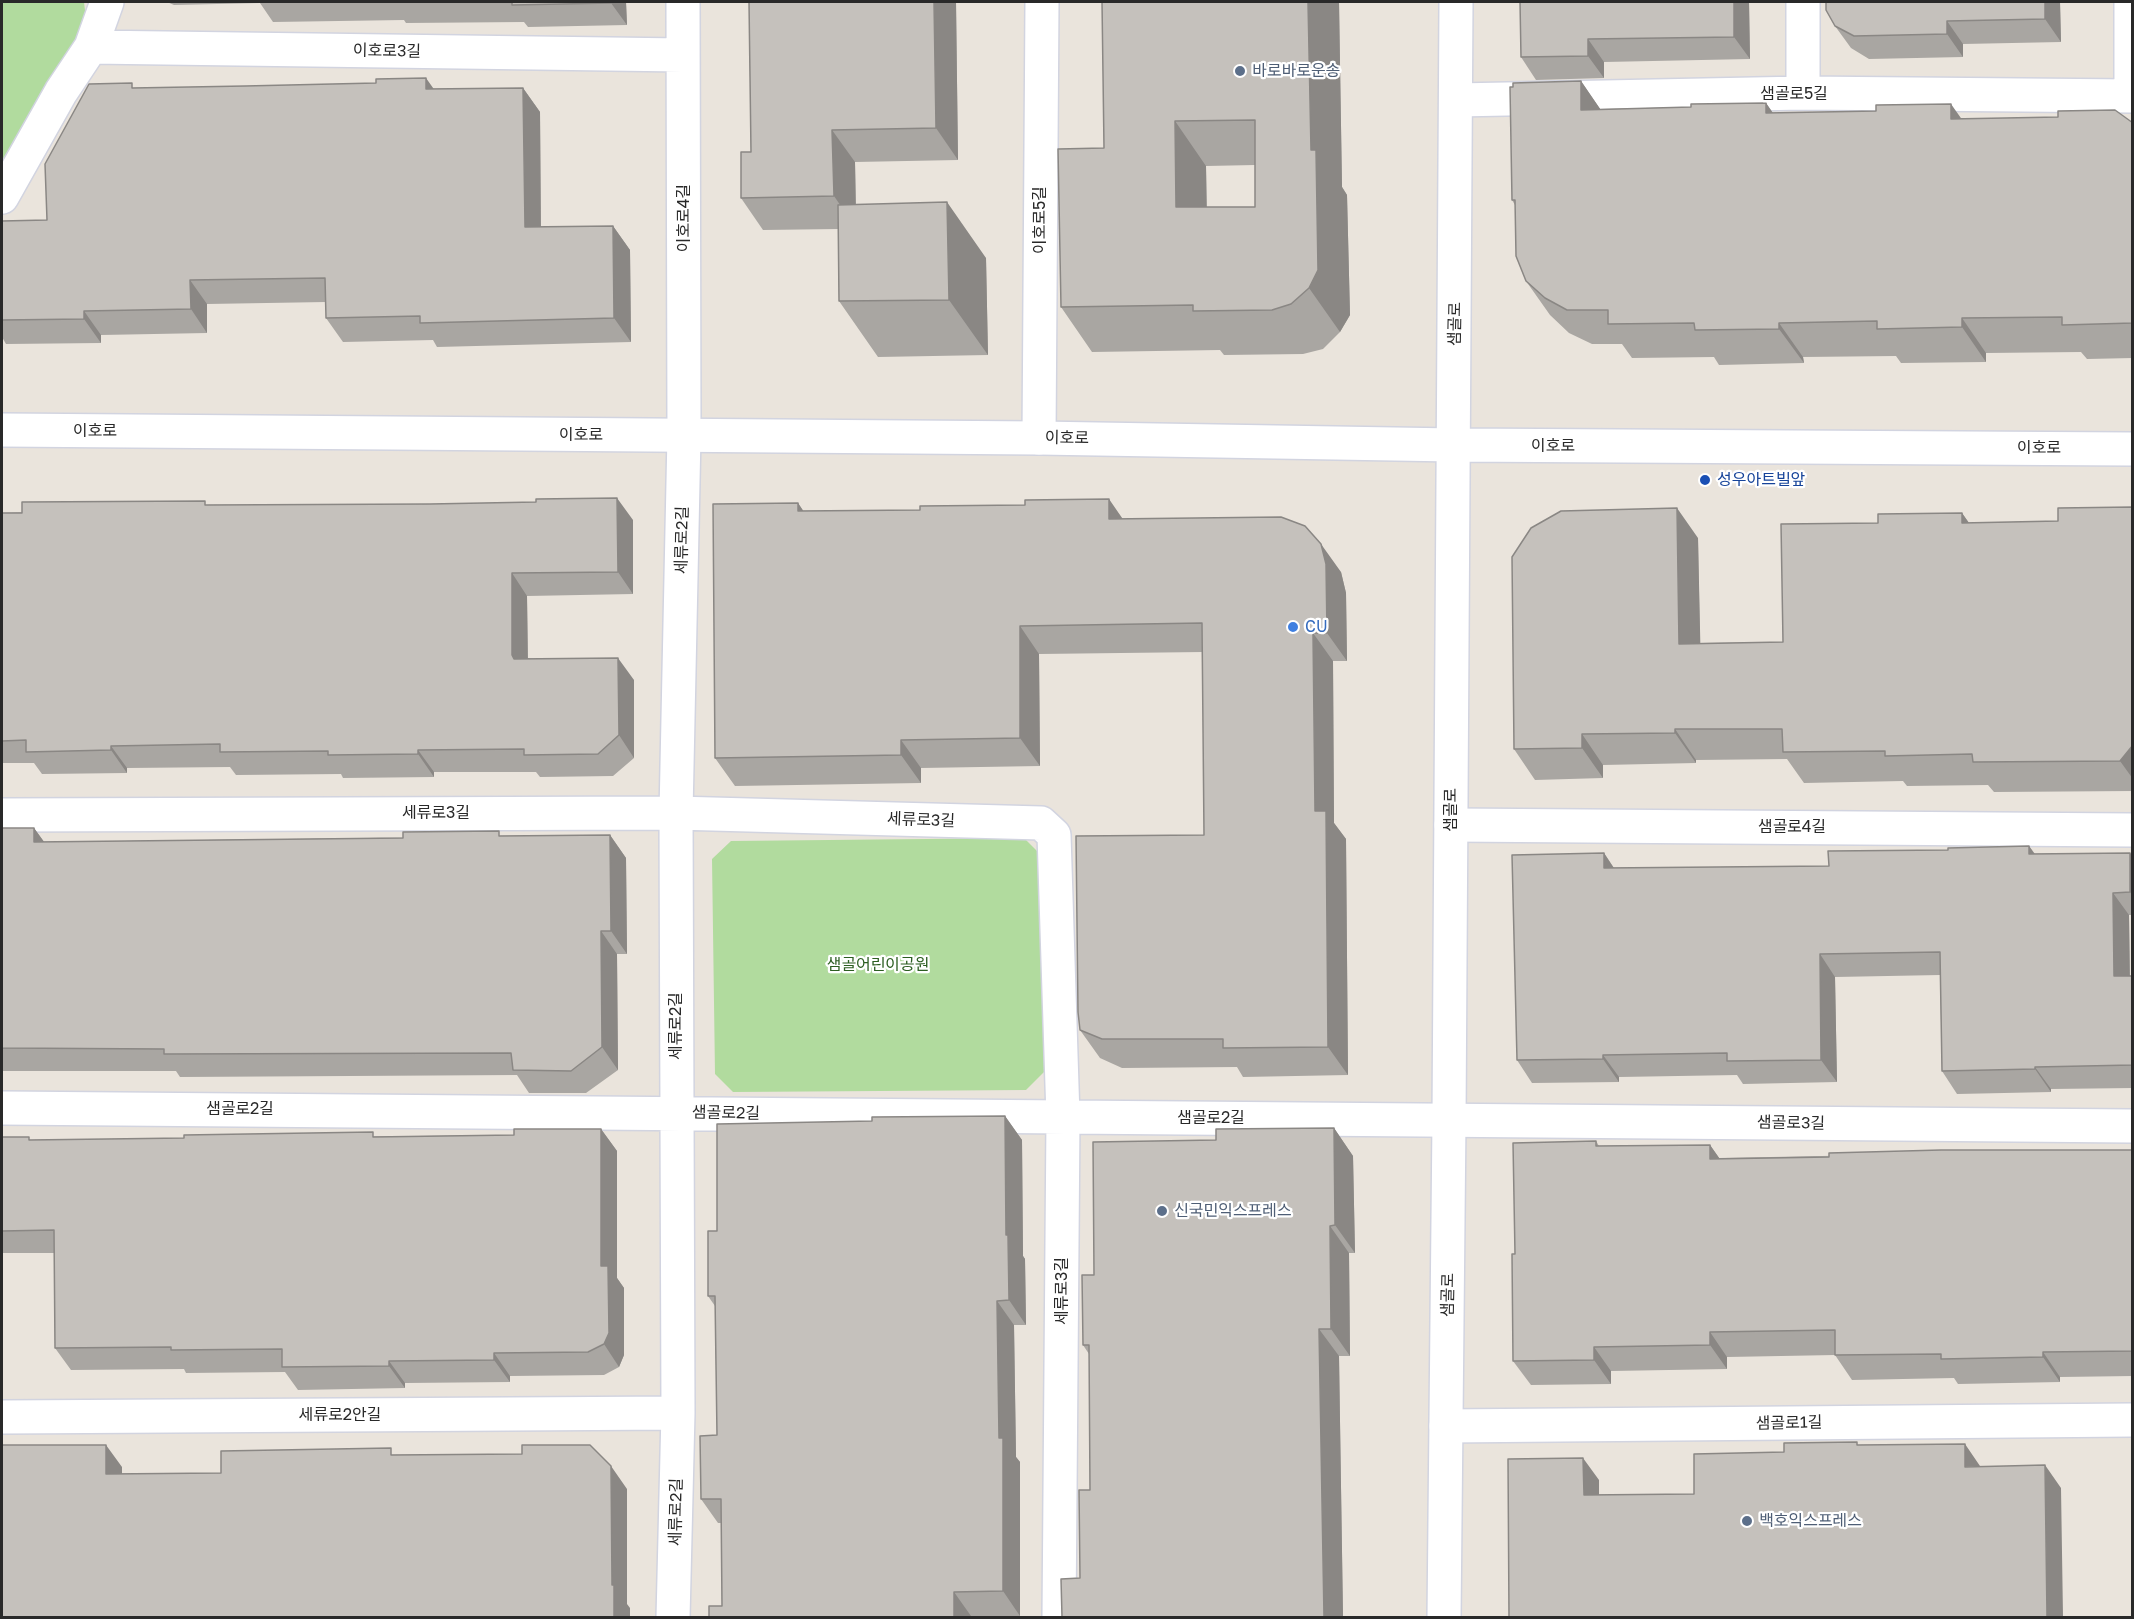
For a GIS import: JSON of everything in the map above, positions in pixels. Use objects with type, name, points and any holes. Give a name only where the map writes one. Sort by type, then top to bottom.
[{"type":"street","points":[[2,197],[62,92],[92,47],[107,2]]},
{"type":"street","name":"이호로4길","points":[[683,2],[684,435]]},
{"type":"street","name":"이호로5길","points":[[1039,438],[1042,2]]},
{"type":"street","name":"샘골로","points":[[1443,1617],[1449,1120],[1456,2]]},
{"type":"street","points":[[1803,2],[1803,93]]},
{"type":"street","name":"샘골로5길","points":[[1457,100],[1803,93],[2132,96],[2131,2]]},
{"type":"street","name":"이호로3길","points":[[92,47],[683,55]]},
{"type":"street","name":"이호로","points":[[2,430],[1039,438],[1454,446],[2133,448]]},
{"type":"street","name":"세류로2길","points":[[673,1617],[678,1413],[676,813],[684,435]]},
{"type":"street","name":"세류로3길","points":[[2,814],[676,813],[1041,823],[1054,835],[1063,1118],[1059,1617]]},
{"type":"street","name":"샘골로4길","points":[[1451,825],[2133,830]]},
{"type":"street","name":"샘골로2길","points":[[2,1108],[1449,1120]]},
{"type":"street","name":"샘골로3길","points":[[1449,1120],[2133,1126]]},
{"type":"street","name":"세류로2안길","points":[[2,1417],[678,1413]]},
{"type":"street","name":"샘골로1길","points":[[1446,1426],[2133,1420]]},
{"type":"green space","points":[[2,2],[84,2],[86,19],[2,192]]},
{"type":"green space","name":"샘골어린이공원","points":[[1024,838],[1042,856],[1044,1072],[1026,1090],[733,1092],[715,1074],[712,859],[731,841]]},
{"type":"building","points":[[512,2],[611,2],[611,3],[512,5]]},
{"type":"building","points":[[749,2],[934,2],[936,128],[832,130],[834,196],[741,198],[741,152],[751,152]]},
{"type":"building","points":[[1102,2],[1308,2],[1311,150],[1316,150],[1318,270],[1309,288],[1291,304],[1272,310],[1193,311],[1193,305],[1061,307],[1058,149],[1104,148]],"holes":[[[1255,120],[1255,207],[1176,207],[1175,121]]]},
{"type":"building","points":[[1520,2],[1734,2],[1734,37],[1588,39],[1588,56],[1521,57]]},
{"type":"building","points":[[1826,2],[2045,2],[2045,19],[1947,21],[1947,34],[1854,36],[1835,26],[1826,10]]},
{"type":"building","points":[[426,78],[426,89],[523,88],[525,227],[613,226],[614,318],[420,323],[420,316],[326,318],[325,278],[190,280],[191,309],[84,311],[84,319],[2,320],[2,221],[47,220],[45,164],[89,84],[132,83],[132,88],[245,86],[376,83],[376,79]]},
{"type":"building","points":[[1581,81],[1581,110],[1691,107],[1691,104],[1766,103],[1766,113],[1876,111],[1876,105],[1951,104],[1951,119],[2058,117],[2058,111],[2115,110],[2133,123],[2133,323],[2062,325],[2062,317],[1962,318],[1962,327],[1877,329],[1877,321],[1779,323],[1779,329],[1695,330],[1694,323],[1608,324],[1608,310],[1567,310],[1545,298],[1526,281],[1516,256],[1515,200],[1512,200],[1510,87],[1513,87],[1513,83]]},
{"type":"building","points":[[947,202],[949,300],[839,301],[838,205]]},
{"type":"building","points":[[617,498],[618,572],[512,573],[512,655],[514,659],[618,658],[619,735],[598,754],[524,755],[524,749],[418,750],[418,754],[328,755],[328,751],[220,752],[220,744],[111,746],[111,750],[26,752],[26,740],[2,741],[2,513],[22,513],[22,502],[205,501],[205,505],[430,504]]},
{"type":"building","points":[[1109,499],[1109,519],[1281,517],[1305,526],[1321,544],[1326,564],[1327,633],[1313,633],[1315,811],[1326,811],[1328,1047],[1223,1048],[1223,1039],[1102,1039],[1080,1030],[1076,836],[1204,835],[1202,623],[1020,626],[1020,738],[901,740],[901,755],[715,758],[713,504],[798,503],[798,511],[920,510],[920,506],[1025,505],[1025,500]]},
{"type":"building","points":[[2133,507],[2133,745],[2120,761],[1973,762],[1972,754],[1885,756],[1885,751],[1783,752],[1782,729],[1675,729],[1675,733],[1582,734],[1582,748],[1514,749],[1512,557],[1531,528],[1561,511],[1677,508],[1679,644],[1783,642],[1781,524],[1878,523],[1878,514],[1962,513],[1962,523],[2058,521],[2058,508]]},
{"type":"building","points":[[2,828],[34,828],[34,842],[403,838],[403,832],[499,831],[499,836],[610,835],[611,931],[601,931],[602,1047],[571,1071],[513,1070],[511,1053],[164,1054],[164,1049],[2,1048]]},
{"type":"building","points":[[2029,846],[2029,854],[2130,853],[2130,892],[2113,893],[2114,976],[2133,976],[2133,1065],[1942,1071],[1940,952],[1820,954],[1821,1060],[1727,1061],[1727,1053],[1603,1055],[1603,1059],[1517,1060],[1512,855],[1604,853],[1604,868],[1829,866],[1828,851],[1948,850],[1948,848]]},
{"type":"building","points":[[1005,1116],[1009,1300],[997,1301],[999,1438],[1003,1438],[1003,1591],[954,1592],[954,1617],[709,1617],[709,1606],[722,1606],[721,1499],[701,1499],[700,1436],[717,1435],[715,1296],[708,1296],[708,1231],[717,1231],[717,1124],[872,1121],[872,1117]]},
{"type":"building","points":[[1334,1128],[1335,1225],[1330,1226],[1331,1329],[1319,1329],[1324,1617],[1062,1617],[1061,1579],[1080,1578],[1079,1490],[1090,1490],[1089,1345],[1083,1345],[1082,1275],[1094,1275],[1093,1142],[1216,1140],[1216,1129]]},
{"type":"building","points":[[514,1129],[601,1129],[601,1266],[608,1266],[609,1333],[604,1344],[588,1352],[494,1353],[494,1360],[389,1361],[389,1366],[282,1367],[282,1349],[55,1348],[54,1230],[2,1231],[2,1137],[29,1137],[29,1140],[184,1138],[184,1135],[373,1132],[373,1137],[514,1135]]},
{"type":"building","points":[[1596,1141],[1596,1146],[1710,1145],[1710,1159],[1829,1157],[1829,1153],[1941,1150],[2133,1150],[2133,1351],[2043,1352],[2043,1357],[1941,1359],[1941,1354],[1835,1355],[1835,1330],[1710,1332],[1710,1345],[1594,1347],[1594,1360],[1513,1361],[1512,1254],[1515,1254],[1513,1143]]},
{"type":"building","points":[[1857,1442],[1857,1445],[1965,1444],[1965,1467],[2045,1465],[2047,1617],[1509,1617],[1508,1459],[1583,1458],[1584,1495],[1694,1494],[1694,1454],[1784,1452],[1784,1443]]},
{"type":"building","points":[[2,1445],[106,1445],[106,1474],[221,1473],[221,1451],[391,1448],[391,1455],[522,1454],[522,1445],[590,1445],[611,1466],[614,1617],[2,1617]]},
{"type":"place","name":"바로바로운송","points":[[1240,71]]},
{"type":"place","name":"성우아트빌앞","points":[[1705,480]]},
{"type":"place","name":"CU","points":[[1293,627]]},
{"type":"place","name":"신국민익스프레스","points":[[1162,1211]]},
{"type":"place","name":"백호익스프레스","points":[[1747,1521]]}]
